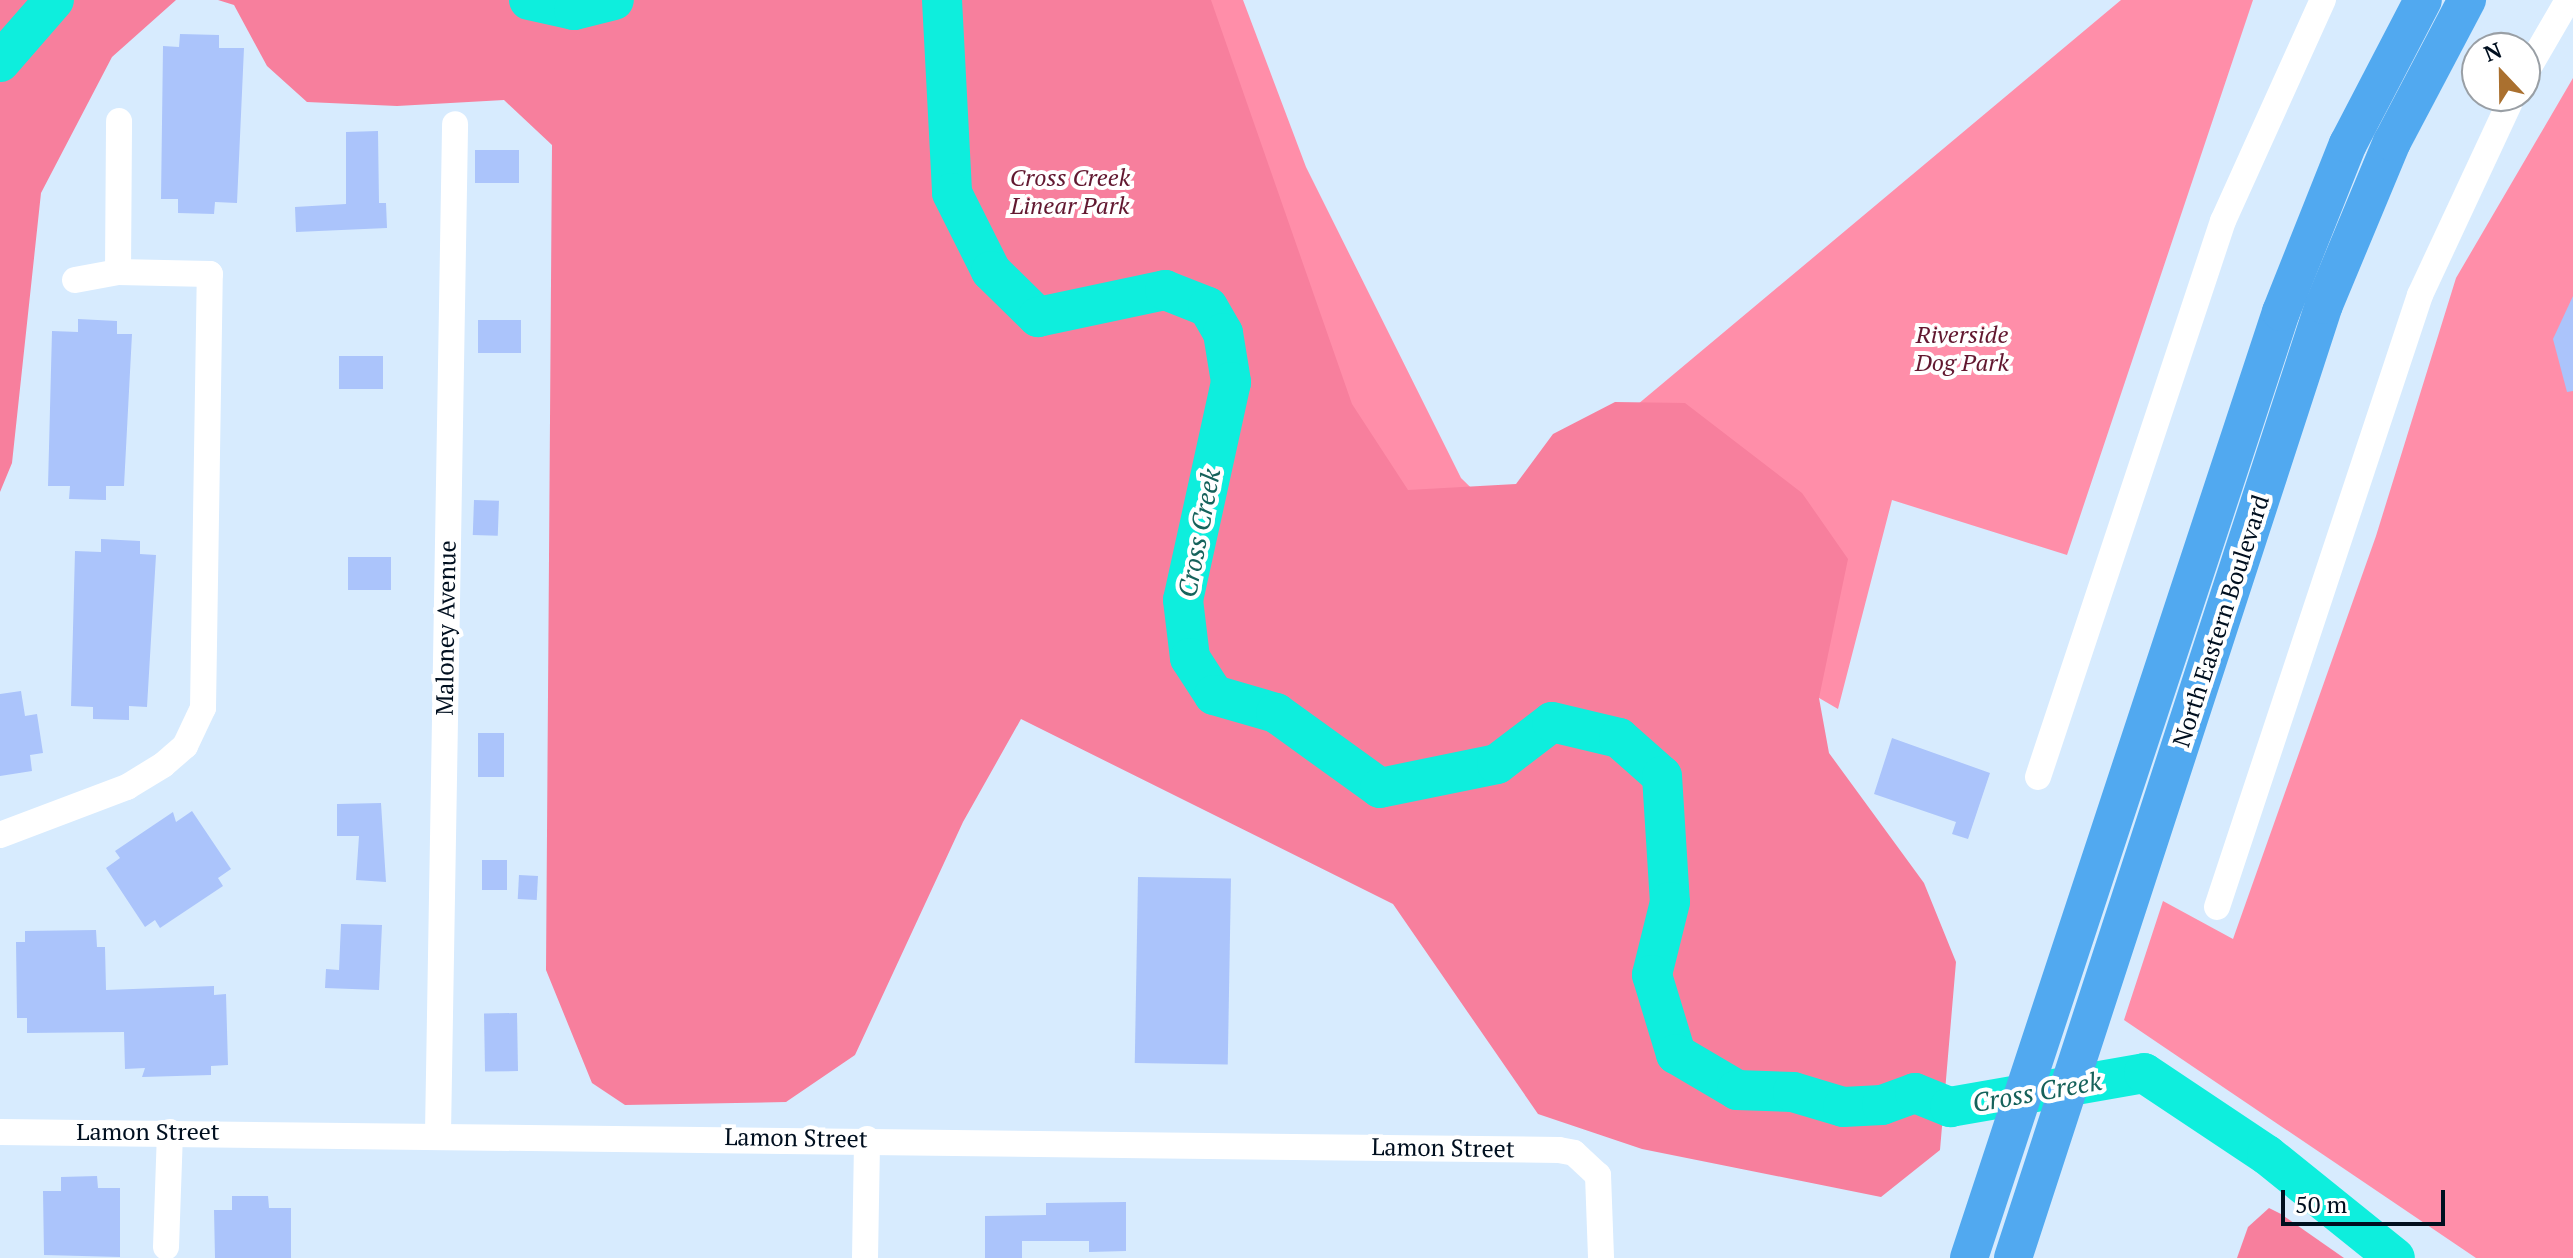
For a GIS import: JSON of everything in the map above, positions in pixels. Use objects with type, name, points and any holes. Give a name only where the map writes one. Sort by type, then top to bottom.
[{"type":"highway","name":"North Eastern Boulevard","points":[[1974,1243],[2300,260],[2348,144],[2423,0]]},
{"type":"highway","name":"North Eastern Boulevard","points":[[2016,1249],[2324,305],[2392,142],[2467,0]]},
{"type":"street","points":[[2038,777],[2223,221],[2323,0]]},
{"type":"street","points":[[2541,46],[2568,0]]},
{"type":"street","points":[[2217,907],[2420,295],[2506,112]]},
{"type":"street","points":[[118,272],[119,121]]},
{"type":"street","name":"Maloney Avenue","points":[[438,1133],[455,124]]},
{"type":"street","points":[[0,835],[127,787],[163,765],[185,746],[203,708],[210,274],[118,272],[75,280]]},
{"type":"street","name":"Lamon Street","points":[[0,1132],[438,1133],[1559,1150],[1588,1163],[1602,1190],[1601,1258]]},
{"type":"street","points":[[166,1247],[170,1132]]},
{"type":"street","points":[[865,1258],[867,1139]]},
{"type":"green space","points":[[0,0],[176,0],[112,57],[41,193],[12,463],[0,492]]},
{"type":"green space","name":"Cross Creek Linear Park","points":[[218,0],[1211,0],[1352,404],[1408,490],[1516,484],[1553,434],[1615,402],[1685,403],[1802,493],[1848,559],[1819,698],[1829,753],[1924,883],[1956,962],[1940,1150],[1881,1197],[1642,1149],[1538,1114],[1393,904],[1021,719],[963,822],[855,1055],[786,1102],[625,1105],[592,1083],[546,970],[552,145],[504,100],[397,106],[307,102],[267,66],[234,5]]},
{"type":"green space","points":[[889,0],[1243,0],[1306,167],[1461,478],[1502,518],[2121,0],[2253,0],[2067,555],[1892,500],[1838,709],[1667,609],[1305,830]]},
{"type":"green space","points":[[2573,78],[2573,1258],[2476,1258],[2124,1020],[2163,901],[2233,939],[2376,536],[2456,278]]},
{"type":"green space","points":[[2269,1208],[2344,1258],[2237,1258],[2248,1227]]},
{"type":"building","points":[[180,34],[219,35],[219,48],[244,48],[237,203],[215,202],[214,214],[178,213],[178,199],[161,199],[163,46],[179,47]]},
{"type":"building","points":[[378,131],[379,203],[386,203],[387,228],[296,232],[295,207],[346,204],[346,132]]},
{"type":"building","points":[[475,150],[519,150],[519,183],[475,183]]},
{"type":"building","points":[[2573,296],[2573,391],[2567,392],[2553,339]]},
{"type":"building","points":[[78,319],[117,321],[117,334],[132,334],[124,486],[106,486],[106,500],[69,499],[70,486],[48,486],[52,331],[78,332]]},
{"type":"building","points":[[478,320],[521,320],[521,353],[478,353]]},
{"type":"building","points":[[339,356],[383,356],[383,389],[339,389]]},
{"type":"building","points":[[474,500],[499,501],[498,536],[473,535]]},
{"type":"building","points":[[101,539],[140,541],[140,554],[156,555],[147,707],[129,706],[129,720],[93,719],[93,707],[71,706],[75,551],[101,552]]},
{"type":"building","points":[[348,557],[391,557],[391,590],[348,590]]},
{"type":"building","points":[[21,691],[25,716],[37,714],[43,753],[30,755],[32,771],[0,776],[0,694]]},
{"type":"building","points":[[478,733],[504,733],[504,777],[478,777]]},
{"type":"building","points":[[1892,738],[1990,773],[1968,839],[1952,834],[1956,822],[1874,794]]},
{"type":"building","points":[[381,803],[386,882],[356,880],[359,836],[337,836],[337,804]]},
{"type":"building","points":[[192,811],[231,869],[218,878],[223,886],[160,928],[155,920],[145,927],[106,868],[120,858],[115,851],[173,812],[176,822]]},
{"type":"building","points":[[482,860],[507,860],[507,890],[482,890]]},
{"type":"building","points":[[519,875],[538,876],[537,900],[518,899]]},
{"type":"building","points":[[1138,877],[1231,879],[1228,1065],[1135,1063]]},
{"type":"building","points":[[341,924],[382,925],[379,990],[325,988],[326,969],[339,970]]},
{"type":"building","points":[[96,930],[97,947],[105,947],[106,990],[214,986],[214,995],[226,994],[228,1065],[211,1066],[211,1075],[142,1077],[145,1068],[125,1069],[124,1032],[27,1033],[27,1018],[17,1018],[16,942],[25,942],[25,931]]},
{"type":"building","points":[[517,1013],[518,1071],[485,1072],[484,1014]]},
{"type":"building","points":[[97,1176],[98,1188],[120,1188],[120,1257],[44,1255],[43,1191],[61,1191],[61,1177]]},
{"type":"building","points":[[232,1196],[268,1196],[269,1208],[291,1208],[291,1258],[215,1258],[214,1210],[232,1210]]},
{"type":"building","points":[[1126,1202],[1126,1251],[1089,1252],[1089,1241],[1022,1241],[1022,1258],[985,1258],[985,1216],[1046,1215],[1046,1203]]},
{"type":"waterway","name":"Cross Creek","points":[[0,62],[54,0]]},
{"type":"waterway","name":"Cross Creek","points":[[529,0],[574,10],[614,0]]},
{"type":"waterway","name":"Cross Creek","points":[[942,0],[952,193],[991,271],[1038,317],[1165,290],[1208,307],[1223,333],[1231,382],[1183,600],[1190,658],[1214,695],[1276,713],[1380,788],[1497,764],[1552,722],[1619,738],[1662,776],[1670,902],[1652,975],[1676,1054],[1737,1090],[1793,1092],[1843,1107],[1882,1105],[1915,1093],[1950,1107],[2144,1073],[2267,1155],[2395,1258]]},
{"type":"park label","name":"Riverside Dog Park","points":[[1962,349]]}]
